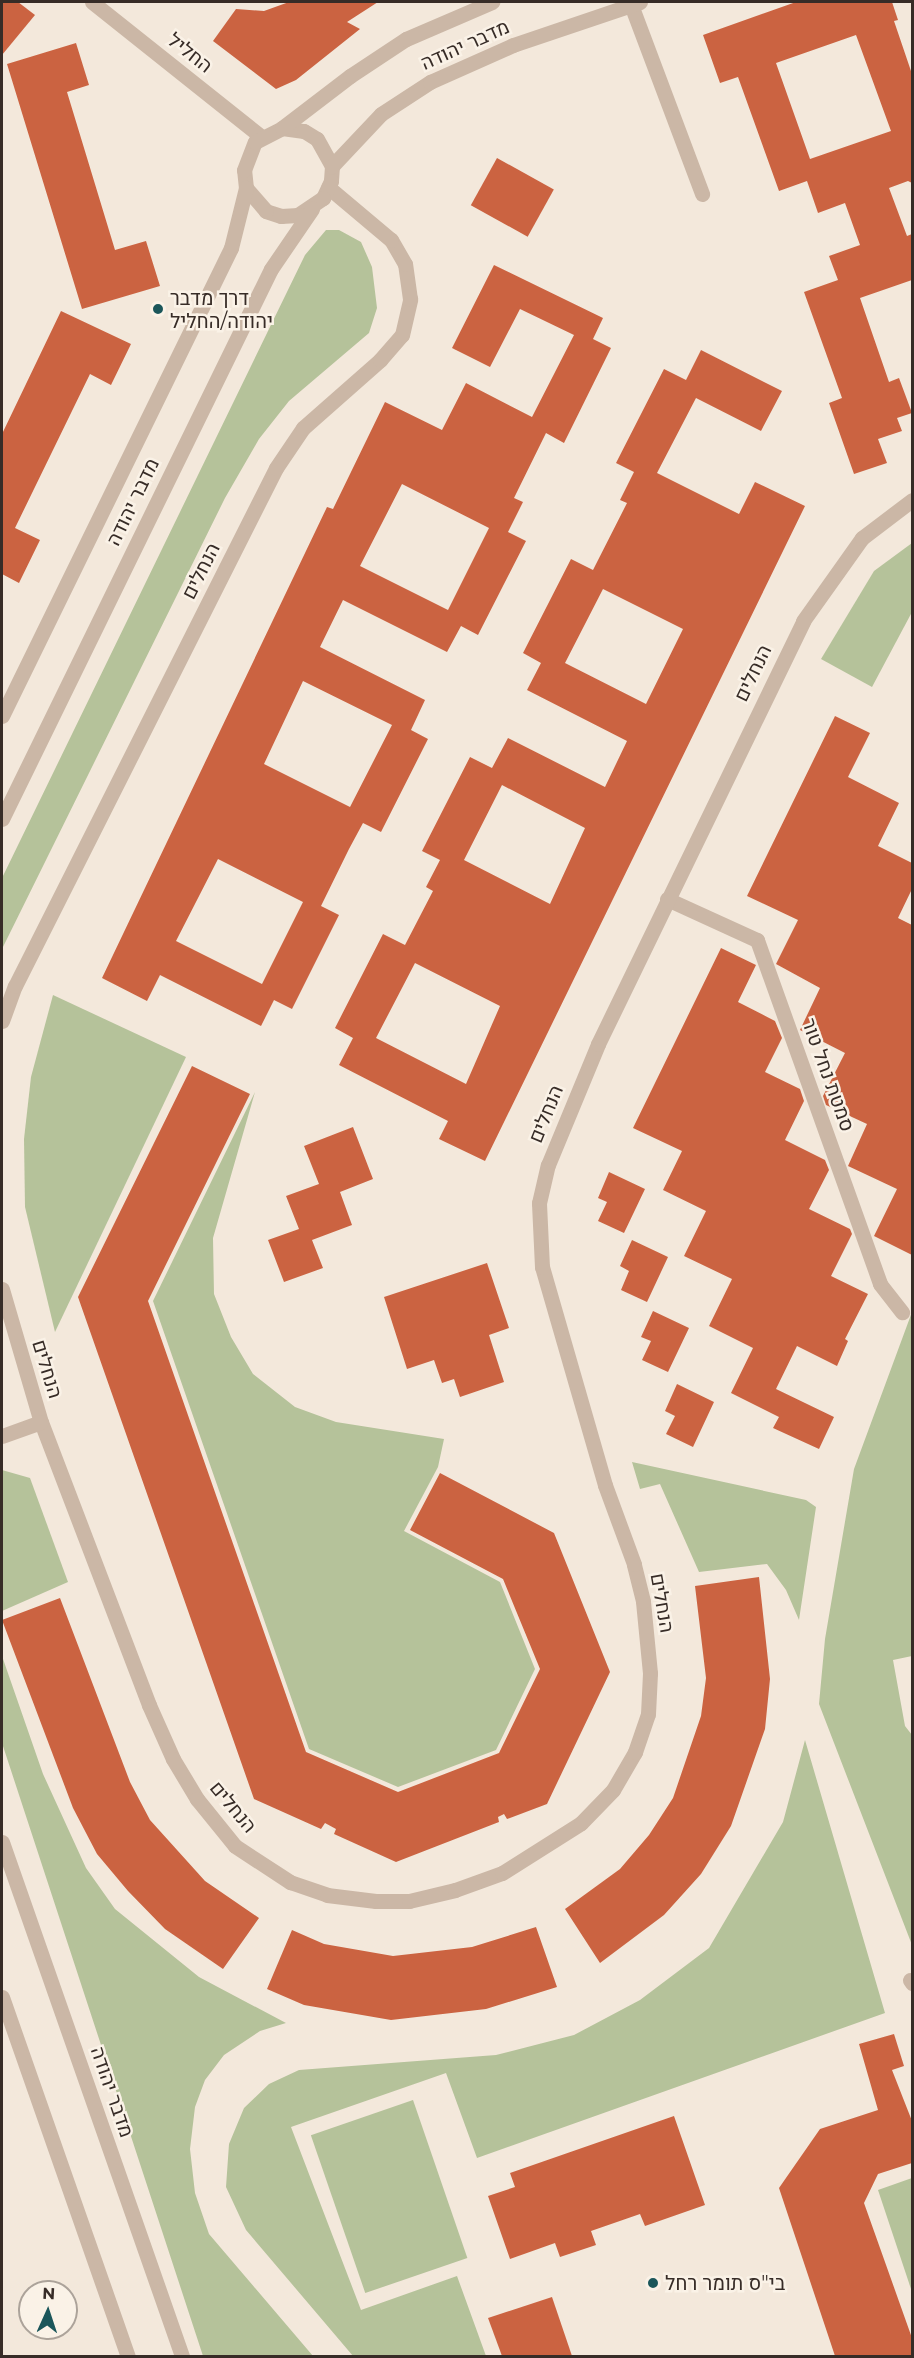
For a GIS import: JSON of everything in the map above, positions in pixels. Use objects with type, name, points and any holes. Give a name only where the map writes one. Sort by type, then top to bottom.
[{"type":"street","name":"החליל","points":[[92,2],[262,137]]},
{"type":"street","name":"מדבר יהודה","points":[[282,128],[398,44],[492,2]]},
{"type":"street","points":[[634,2],[702,194]]},
{"type":"street","name":"מדבר יהודה","points":[[332,166],[381,114],[430,82],[513,45],[634,2]]},
{"type":"street","points":[[282,128],[304,131],[317,139],[332,166],[328,187],[312,209],[281,216],[266,211],[246,188],[247,155],[262,137],[282,128]]},
{"type":"street","name":"הנחלים","points":[[2,1022],[15,986],[276,468],[303,428],[380,360],[402,335],[410,299],[405,264],[391,240],[328,187]]},
{"type":"street","name":"מדבר יהודה","points":[[2,716],[231,248],[246,188]]},
{"type":"street","name":"מדבר יהודה","points":[[2,819],[271,269],[312,209]]},
{"type":"street","name":"הנחלים","points":[[2,1289],[41,1422],[149,1705],[173,1759],[196,1799],[236,1846],[290,1882],[327,1894],[375,1901],[409,1901],[455,1890],[502,1873],[545,1849],[581,1823],[613,1790],[635,1752],[648,1714],[647,1634],[634,1564],[605,1485],[542,1267],[539,1203],[548,1165],[570,1107],[667,898],[803,621],[861,538],[912,500]]},
{"type":"street","name":"סמטת נחל טור","points":[[667,898],[757,940],[880,1284],[902,1312]]},
{"type":"street","points":[[2,1436],[41,1422]]},
{"type":"street","name":"מדבר יהודה","points":[[2,1842],[182,2356]]},
{"type":"street","points":[[2,1997],[128,2356]]},
{"type":"green space","points":[[326,230],[339,230],[361,242],[372,267],[377,308],[369,333],[289,401],[259,439],[225,498],[2,949],[2,878],[305,255]]},
{"type":"green space","points":[[912,543],[912,612],[872,687],[821,659],[874,571]]},
{"type":"green space","points":[[53,995],[186,1057],[55,1332],[25,1207],[24,1139],[31,1077]]},
{"type":"green space","points":[[255,1092],[213,1238],[214,1294],[231,1337],[253,1374],[295,1407],[336,1422],[444,1439],[438,1467],[404,1531],[500,1582],[535,1669],[496,1750],[398,1787],[309,1749],[153,1301]]},
{"type":"green space","points":[[912,1312],[912,1656],[893,1660],[905,1726],[912,1735],[912,1945],[819,1704],[825,1639],[854,1469]]},
{"type":"green space","points":[[632,1462],[806,1500],[816,1507],[799,1620],[786,1590],[767,1564],[699,1572],[660,1484],[640,1489]]},
{"type":"green space","points":[[2,1470],[30,1478],[68,1582],[2,1611]]},
{"type":"green space","points":[[2,1656],[43,1774],[86,1868],[115,1909],[199,1977],[286,2023],[260,2031],[224,2055],[205,2080],[195,2107],[190,2149],[195,2193],[209,2234],[313,2356],[203,2356],[2,1743]]},
{"type":"green space","points":[[805,1740],[885,2013],[477,2158],[446,2073],[291,2127],[361,2310],[457,2276],[486,2356],[353,2356],[246,2230],[226,2187],[229,2144],[244,2108],[269,2084],[299,2070],[496,2055],[574,2035],[640,2000],[709,1948],[783,1822]]},
{"type":"green space","points":[[413,2100],[467,2258],[365,2293],[311,2135]]},
{"type":"green space","points":[[912,2178],[912,2292],[878,2190]]},
{"type":"building","points":[[2,2],[18,2],[35,15],[2,55]]},
{"type":"building","points":[[289,2],[378,2],[347,22],[360,29],[296,80],[276,89],[213,41],[236,9],[264,11]]},
{"type":"building","points":[[796,2],[892,2],[898,20],[894,21],[912,74],[912,183],[908,181],[889,188],[907,236],[912,234],[912,280],[860,298],[889,382],[899,378],[912,413],[897,418],[902,431],[878,439],[887,463],[854,474],[829,403],[842,398],[804,292],[838,280],[829,256],[860,245],[845,203],[818,213],[807,181],[779,191],[738,77],[720,83],[703,35]],"holes":[[[856,35],[891,131],[810,159],[776,63]]]},
{"type":"building","points":[[76,43],[89,85],[67,92],[115,250],[146,241],[160,286],[82,309],[7,64]]},
{"type":"building","points":[[497,158],[554,190],[528,237],[471,205]]},
{"type":"building","points":[[494,265],[603,318],[593,339],[611,348],[564,443],[546,433],[514,498],[523,502],[508,532],[526,541],[478,635],[461,626],[447,652],[343,600],[320,647],[425,700],[411,730],[428,739],[381,832],[363,823],[349,849],[321,906],[339,915],[292,1009],[274,1000],[261,1026],[160,975],[147,1001],[102,978],[327,507],[333,509],[385,402],[442,430],[466,383],[532,417],[574,335],[520,309],[490,367],[452,348]],"holes":[[[402,484],[489,528],[448,610],[360,566]],[[303,681],[392,725],[350,807],[264,764]],[[218,859],[303,902],[262,984],[176,941]]]},
{"type":"building","points":[[61,311],[131,344],[111,385],[90,374],[15,528],[40,540],[19,583],[2,574],[2,434]]},
{"type":"building","points":[[701,350],[782,391],[761,431],[696,398],[657,473],[739,514],[755,482],[805,506],[485,1161],[439,1139],[448,1121],[339,1065],[353,1038],[335,1028],[383,934],[405,945],[433,891],[426,887],[440,860],[422,851],[470,757],[492,768],[508,738],[605,787],[627,741],[527,690],[541,663],[523,653],[571,559],[593,570],[627,503],[620,500],[634,472],[616,463],[664,369],[686,380]],"holes":[[[603,589],[683,629],[646,704],[565,663]],[[502,785],[585,828],[550,904],[464,860]],[[415,963],[500,1006],[466,1084],[376,1038]]]},
{"type":"building","points":[[835,716],[870,733],[848,777],[899,803],[878,846],[912,863],[912,889],[898,918],[912,925],[912,1255],[874,1236],[897,1189],[848,1166],[867,1124],[826,1105],[823,1096],[845,1053],[800,1030],[820,988],[776,964],[798,920],[747,896]]},
{"type":"building","points":[[721,948],[756,965],[738,1002],[775,1021],[782,1038],[765,1072],[800,1089],[804,1101],[785,1140],[825,1160],[829,1170],[809,1209],[850,1229],[852,1234],[831,1276],[868,1294],[845,1339],[848,1341],[837,1366],[797,1346],[776,1389],[834,1417],[819,1449],[773,1428],[779,1417],[731,1393],[753,1348],[709,1326],[732,1279],[684,1256],[706,1211],[663,1190],[682,1151],[633,1128]]},
{"type":"building","points":[[192,1066],[250,1094],[148,1301],[306,1752],[398,1792],[499,1753],[540,1669],[503,1579],[410,1530],[440,1473],[554,1533],[610,1672],[547,1804],[507,1819],[504,1814],[498,1817],[499,1822],[396,1862],[334,1834],[336,1829],[325,1823],[321,1829],[254,1799],[78,1297]]},
{"type":"building","points":[[353,1127],[373,1179],[340,1192],[352,1225],[312,1240],[323,1268],[284,1282],[268,1240],[299,1229],[286,1196],[319,1184],[304,1146]]},
{"type":"building","points":[[609,1172],[645,1189],[624,1233],[598,1221],[607,1202],[598,1198]]},
{"type":"building","points":[[632,1240],[668,1257],[647,1302],[621,1290],[629,1271],[620,1266]]},
{"type":"building","points":[[487,1263],[509,1328],[489,1335],[504,1382],[460,1397],[454,1379],[442,1383],[434,1360],[407,1369],[384,1297]]},
{"type":"building","points":[[653,1311],[689,1328],[668,1372],[642,1360],[651,1341],[641,1337]]},
{"type":"building","points":[[677,1384],[714,1402],[693,1447],[666,1434],[675,1416],[665,1411]]},
{"type":"building","points":[[759,1577],[770,1679],[765,1729],[731,1826],[701,1874],[664,1915],[600,1963],[565,1909],[620,1869],[649,1835],[673,1798],[701,1716],[706,1678],[695,1586]]},
{"type":"building","points":[[60,1598],[130,1782],[150,1820],[205,1881],[259,1918],[223,1969],[165,1929],[128,1891],[97,1854],[73,1808],[2,1620]]},
{"type":"building","points":[[536,1927],[557,1987],[486,2009],[391,2020],[304,2005],[267,1989],[292,1930],[324,1944],[393,1956],[472,1947]]},
{"type":"building","points":[[894,2034],[904,2066],[892,2070],[912,2121],[912,2163],[878,2174],[864,2203],[912,2338],[912,2356],[835,2356],[779,2188],[820,2129],[878,2110],[859,2044]]},
{"type":"building","points":[[674,2116],[705,2205],[645,2226],[640,2214],[591,2231],[596,2245],[560,2257],[555,2243],[510,2259],[488,2196],[515,2187],[510,2173]]},
{"type":"building","points":[[552,2297],[572,2356],[502,2356],[488,2318]]},
{"type":"place","name":"דרך מדבר יהודה/החליל","points":[[158,309]]},
{"type":"place","name":"בי\"ס תומר רחל","points":[[653,2283]]}]
